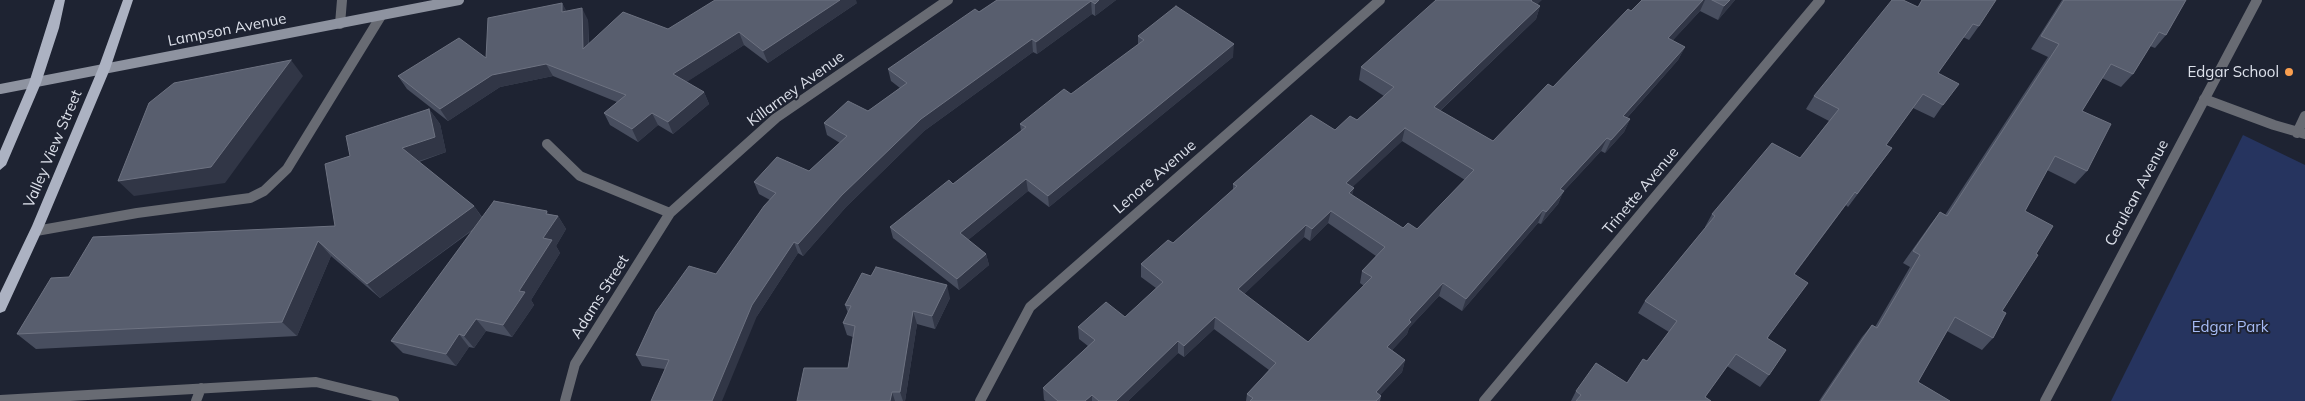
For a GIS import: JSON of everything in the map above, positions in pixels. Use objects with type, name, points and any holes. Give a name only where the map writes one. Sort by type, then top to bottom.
[{"type":"main road","points":[[0,166],[35,83],[60,0]]},
{"type":"main road","name":"Valley View Street","points":[[0,307],[36,231],[104,69],[128,0]]},
{"type":"main road","name":"Lampson Avenue","points":[[0,89],[459,0]]},
{"type":"street","points":[[340,24],[342,0]]},
{"type":"street","name":"Killarney Avenue","points":[[670,213],[776,118],[948,0]]},
{"type":"street","name":"Lenore Avenue","points":[[980,401],[1030,307],[1380,0]]},
{"type":"street","name":"Trinette Avenue","points":[[1484,401],[1820,0]]},
{"type":"street","name":"Cerulean Avenue","points":[[2045,401],[2257,0]]},
{"type":"street","points":[[36,231],[137,213],[250,198],[264,191],[287,169],[381,16]]},
{"type":"street","points":[[2204,100],[2301,133],[2305,116]]},
{"type":"street","points":[[547,144],[580,176],[670,213]]},
{"type":"street","name":"Adams Street","points":[[566,401],[575,364],[670,213]]},
{"type":"street","points":[[0,400],[85,398],[201,388],[316,382],[394,401]]},
{"type":"street","points":[[196,401],[201,388]]},
{"type":"green space","name":"Edgar Park","points":[[2243,135],[2305,165],[2305,401],[2111,401]]},
{"type":"building","points":[[715,0],[840,0],[763,51],[739,32],[673,74],[704,92],[668,122],[652,113],[632,129],[604,113],[626,95],[546,64],[492,75],[440,109],[398,76],[459,38],[486,58],[488,18],[562,3],[562,12],[582,8],[583,49],[623,12],[668,29]]},
{"type":"building","points":[[997,0],[1099,0],[1095,4],[1091,1],[1036,42],[1032,39],[921,119],[842,195],[798,244],[794,242],[752,305],[712,401],[651,401],[669,360],[636,355],[656,312],[689,266],[716,274],[764,206],[776,193],[754,182],[777,157],[809,171],[847,136],[824,123],[848,101],[868,111],[907,83],[888,69],[975,9],[979,12]]},
{"type":"building","points":[[1436,0],[1532,0],[1540,6],[1434,107],[1493,141],[1548,84],[1553,87],[1628,9],[1631,11],[1642,0],[1703,0],[1668,38],[1685,47],[1623,116],[1630,119],[1611,140],[1607,138],[1560,189],[1564,191],[1546,212],[1543,210],[1466,299],[1443,283],[1409,320],[1411,322],[1387,347],[1405,360],[1376,392],[1381,396],[1376,401],[1250,401],[1253,398],[1247,394],[1276,363],[1215,317],[1184,346],[1178,341],[1116,401],[1099,401],[1092,395],[1085,401],[1058,401],[1043,388],[1095,340],[1078,327],[1106,302],[1125,317],[1163,282],[1141,264],[1168,240],[1173,243],[1237,186],[1233,184],[1311,115],[1335,130],[1350,116],[1357,120],[1394,87],[1361,67]],"holes":[[[1405,128],[1474,170],[1417,229],[1408,223],[1403,228],[1349,193],[1354,188],[1346,183]],[[1331,211],[1385,247],[1362,271],[1372,277],[1308,342],[1238,289],[1306,225],[1312,229]]]},
{"type":"building","points":[[1712,0],[1730,0],[1724,6]]},
{"type":"building","points":[[1892,0],[1903,0],[1918,7],[1922,0],[1996,0],[1979,26],[1973,24],[1938,73],[1959,84],[1943,105],[1923,94],[1886,145],[1892,148],[1857,194],[1855,192],[1794,274],[1808,283],[1767,338],[1786,350],[1769,375],[1736,354],[1705,397],[1711,401],[1576,401],[1581,395],[1576,391],[1596,363],[1627,383],[1643,359],[1647,361],[1677,321],[1645,301],[1715,216],[1712,214],[1772,143],[1800,158],[1839,109],[1814,96]]},
{"type":"building","points":[[2064,0],[2186,0],[2166,35],[2159,32],[2133,74],[2111,64],[2082,111],[2111,124],[2087,171],[2055,156],[2025,211],[2053,226],[2036,254],[2038,255],[2002,311],[2006,313],[1993,338],[1955,317],[1918,382],[1950,401],[1821,401],[1872,325],[1877,328],[1920,255],[1913,251],[1940,212],[1947,216],[2059,44],[2041,36]]},
{"type":"building","points":[[1176,6],[1234,44],[1048,196],[1026,179],[960,233],[986,254],[957,279],[890,227],[949,180],[953,184],[1026,127],[1020,124],[1064,89],[1071,94],[1144,40],[1138,36]]},
{"type":"building","points":[[291,60],[211,167],[118,181],[149,103],[174,83]]},
{"type":"building","points":[[429,109],[435,137],[402,148],[474,206],[367,284],[318,241],[282,322],[17,334],[51,278],[69,277],[93,237],[335,226],[325,164],[350,156],[346,136]]},
{"type":"building","points":[[494,201],[547,211],[546,214],[558,216],[543,238],[552,240],[519,291],[525,292],[503,325],[476,319],[464,336],[459,334],[446,354],[391,341]]},
{"type":"building","points":[[876,267],[947,285],[932,316],[913,311],[900,392],[892,392],[890,401],[797,401],[804,368],[848,368],[855,326],[843,323],[851,306],[845,305],[862,273],[871,276]]},
{"type":"place","name":"Edgar School","points":[[2289,72]]}]
